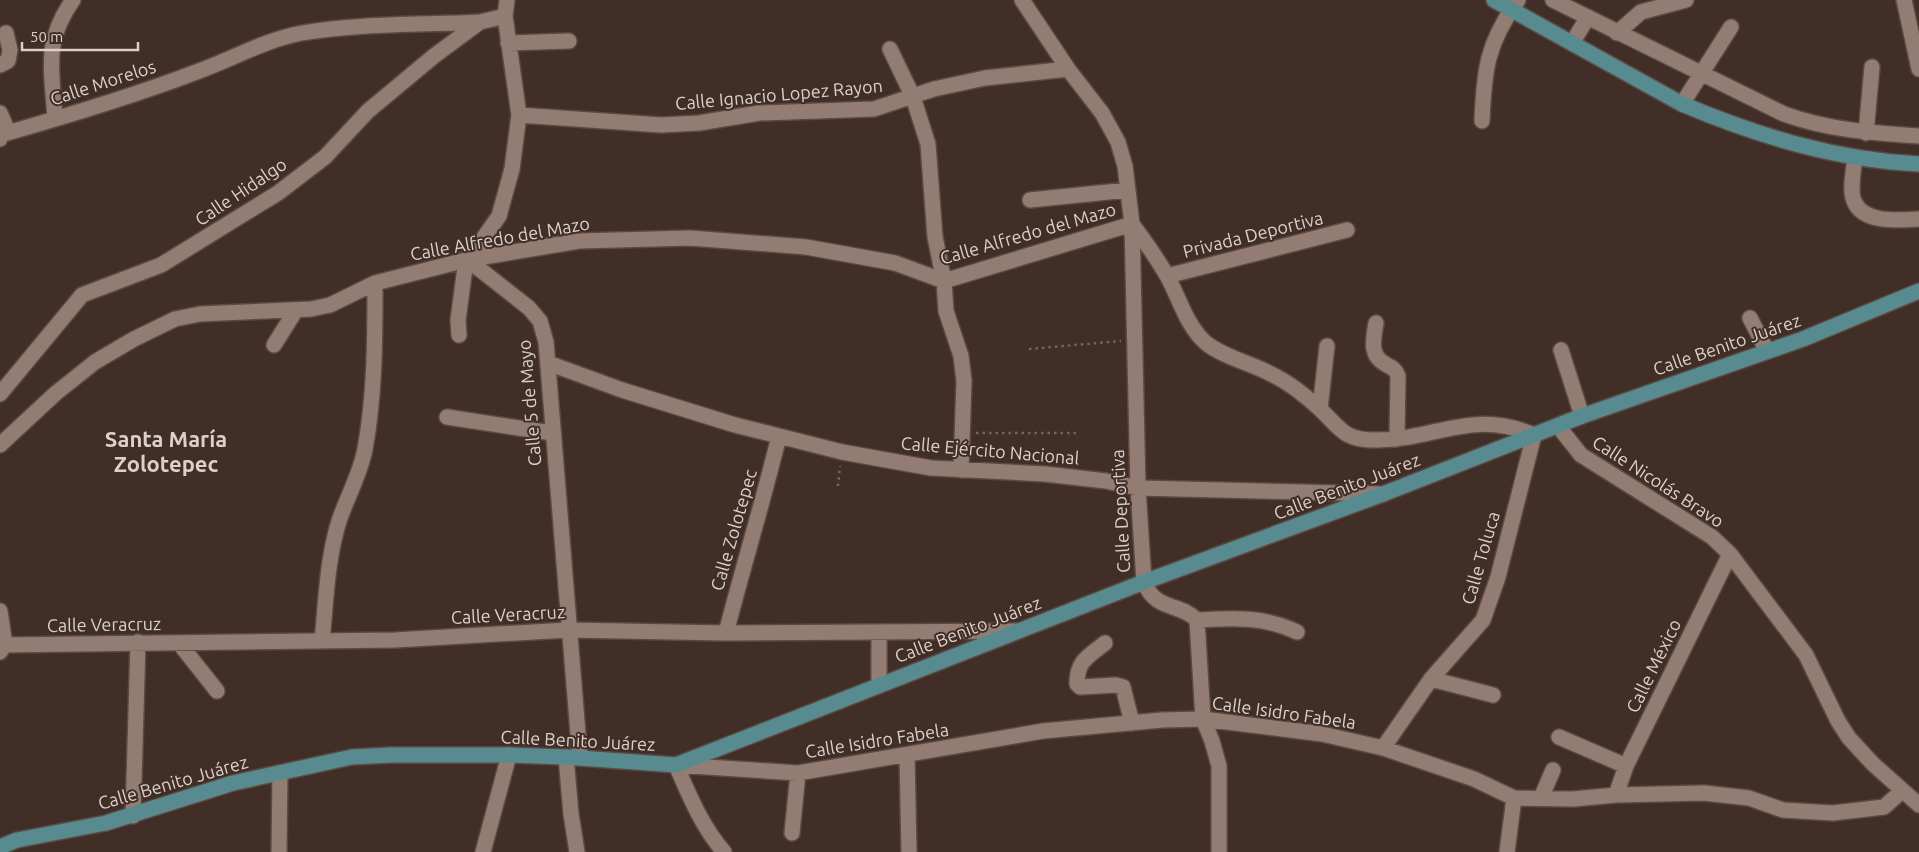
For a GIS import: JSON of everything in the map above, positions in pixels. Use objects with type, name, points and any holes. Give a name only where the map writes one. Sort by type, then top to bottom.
[{"type":"main road","points":[[1494,0],[1515,5],[1572,43],[1682,104],[1796,145],[1855,158],[1919,164]]},
{"type":"main road","name":"Calle Benito Juárez","points":[[0,847],[17,840],[133,816],[233,783],[352,757],[509,755],[573,757],[676,765],[879,684],[1144,582],[1383,494],[1582,416],[1803,339],[1919,291]]},
{"type":"street","points":[[55,119],[50,55],[53,37],[61,17],[74,0]]},
{"type":"street","points":[[459,335],[458,320],[467,260],[499,216],[512,169],[519,115],[505,16],[507,0]]},
{"type":"street","points":[[1022,0],[1068,69],[1102,113],[1118,142],[1128,190],[1132,224],[1167,276],[1192,324],[1206,343],[1272,374],[1320,409],[1339,431],[1353,438],[1373,440],[1397,439],[1448,427],[1488,424],[1514,427],[1534,435]]},
{"type":"street","points":[[1553,0],[1784,114],[1804,121],[1866,133],[1919,136]]},
{"type":"street","points":[[1617,33],[1641,12],[1686,0]]},
{"type":"street","points":[[1904,0],[1919,69]]},
{"type":"street","points":[[1482,121],[1484,77],[1489,51],[1515,5]]},
{"type":"street","name":"Calle Hidalgo","points":[[0,394],[82,295],[161,266],[278,193],[325,157],[368,111],[400,83],[480,22],[505,16]]},
{"type":"street","points":[[1572,43],[1588,17]]},
{"type":"street","name":"Calle Morelos","points":[[1,136],[201,70],[255,46],[302,33],[367,27],[480,22]]},
{"type":"street","points":[[1682,104],[1731,27]]},
{"type":"street","points":[[0,65],[8,61],[9,56],[6,33]]},
{"type":"street","points":[[508,43],[569,41]]},
{"type":"street","points":[[890,49],[913,97],[928,144],[935,237],[944,281],[948,323],[961,356],[964,381],[961,470]]},
{"type":"street","points":[[1866,133],[1872,67]]},
{"type":"street","name":"Calle Ignacio Lopez Rayon","points":[[519,115],[661,124],[699,122],[759,113],[874,109],[934,89],[985,78],[1068,69]]},
{"type":"street","points":[[0,114],[4,124],[1,136]]},
{"type":"street","points":[[1855,158],[1854,202],[1862,212],[1886,220],[1919,219]]},
{"type":"street","points":[[1030,200],[1128,190]]},
{"type":"street","name":"Calle Alfredo del Mazo","points":[[0,445],[56,393],[95,362],[154,328],[175,319],[200,314],[296,310],[330,305],[375,283],[467,260],[579,241],[690,238],[815,248],[895,264],[944,281],[1132,224]]},
{"type":"street","name":"Calle Deportiva","points":[[1132,224],[1138,488],[1144,582],[1151,596],[1157,602],[1187,613],[1198,620]]},
{"type":"street","name":"Privada Deportiva","points":[[1167,276],[1347,230]]},
{"type":"street","name":"Calle 5 de Mayo","points":[[467,260],[509,291],[540,322],[546,342],[568,630],[573,757]]},
{"type":"street","points":[[322,641],[334,542],[365,450],[375,352],[375,283]]},
{"type":"street","points":[[274,345],[296,310]]},
{"type":"street","points":[[1750,318],[1767,351]]},
{"type":"street","points":[[1376,323],[1373,350],[1376,358],[1393,369],[1398,376],[1397,439]]},
{"type":"street","points":[[1320,409],[1327,346]]},
{"type":"street","points":[[1561,350],[1582,416]]},
{"type":"street","name":"Calle Ejército Nacional","points":[[548,362],[622,390],[735,425],[842,452],[931,468],[1045,474],[1106,481],[1138,488],[1383,494]]},
{"type":"street","points":[[447,417],[552,433]]},
{"type":"street","name":"Calle Nicolás Bravo","points":[[1558,426],[1581,455],[1712,537],[1730,554],[1806,655],[1838,721],[1849,738],[1873,764],[1919,805]]},
{"type":"street","name":"Calle Toluca","points":[[1383,748],[1431,679],[1483,620],[1498,577],[1534,435]]},
{"type":"street","name":"Calle Zolotepec","points":[[726,633],[749,543],[761,512],[778,436]]},
{"type":"street","name":"Calle México","points":[[1616,795],[1626,766],[1730,554]]},
{"type":"street","points":[[0,611],[2,647]]},
{"type":"street","points":[[1219,852],[1219,766],[1212,741],[1203,720],[1198,620],[1236,618],[1262,620],[1297,632]]},
{"type":"street","name":"Calle Veracruz","points":[[2,647],[138,642],[395,640],[568,630],[726,633],[1017,632]]},
{"type":"street","points":[[879,633],[879,684]]},
{"type":"street","points":[[133,816],[138,642]]},
{"type":"street","points":[[1105,642],[1081,662],[1077,672],[1077,684],[1080,686],[1116,685],[1123,687],[1132,723]]},
{"type":"street","points":[[179,643],[217,691]]},
{"type":"street","points":[[1431,679],[1493,695]]},
{"type":"street","name":"Calle Isidro Fabela","points":[[676,765],[798,773],[1043,731],[1132,723],[1203,720],[1322,734],[1383,748],[1474,779],[1514,798],[1594,798],[1616,795],[1704,793],[1734,795],[1783,810],[1833,813],[1884,807],[1902,791]]},
{"type":"street","points":[[1558,737],[1626,766]]},
{"type":"street","points":[[483,852],[509,755]]},
{"type":"street","points":[[907,755],[909,852]]},
{"type":"street","points":[[573,757],[571,814],[578,852]]},
{"type":"street","points":[[676,765],[688,794],[710,833],[724,852]]},
{"type":"street","points":[[1542,798],[1553,770]]},
{"type":"street","points":[[280,773],[280,852]]},
{"type":"street","points":[[792,833],[798,773]]},
{"type":"street","points":[[1507,852],[1514,798]]},
{"type":"path","points":[[1030,349],[1135,340]]},
{"type":"path","points":[[962,433],[1079,433]]},
{"type":"path","points":[[838,486],[842,452]]},
{"type":"district","name":"Santa María Zolotepec","points":[[166,452]]}]
